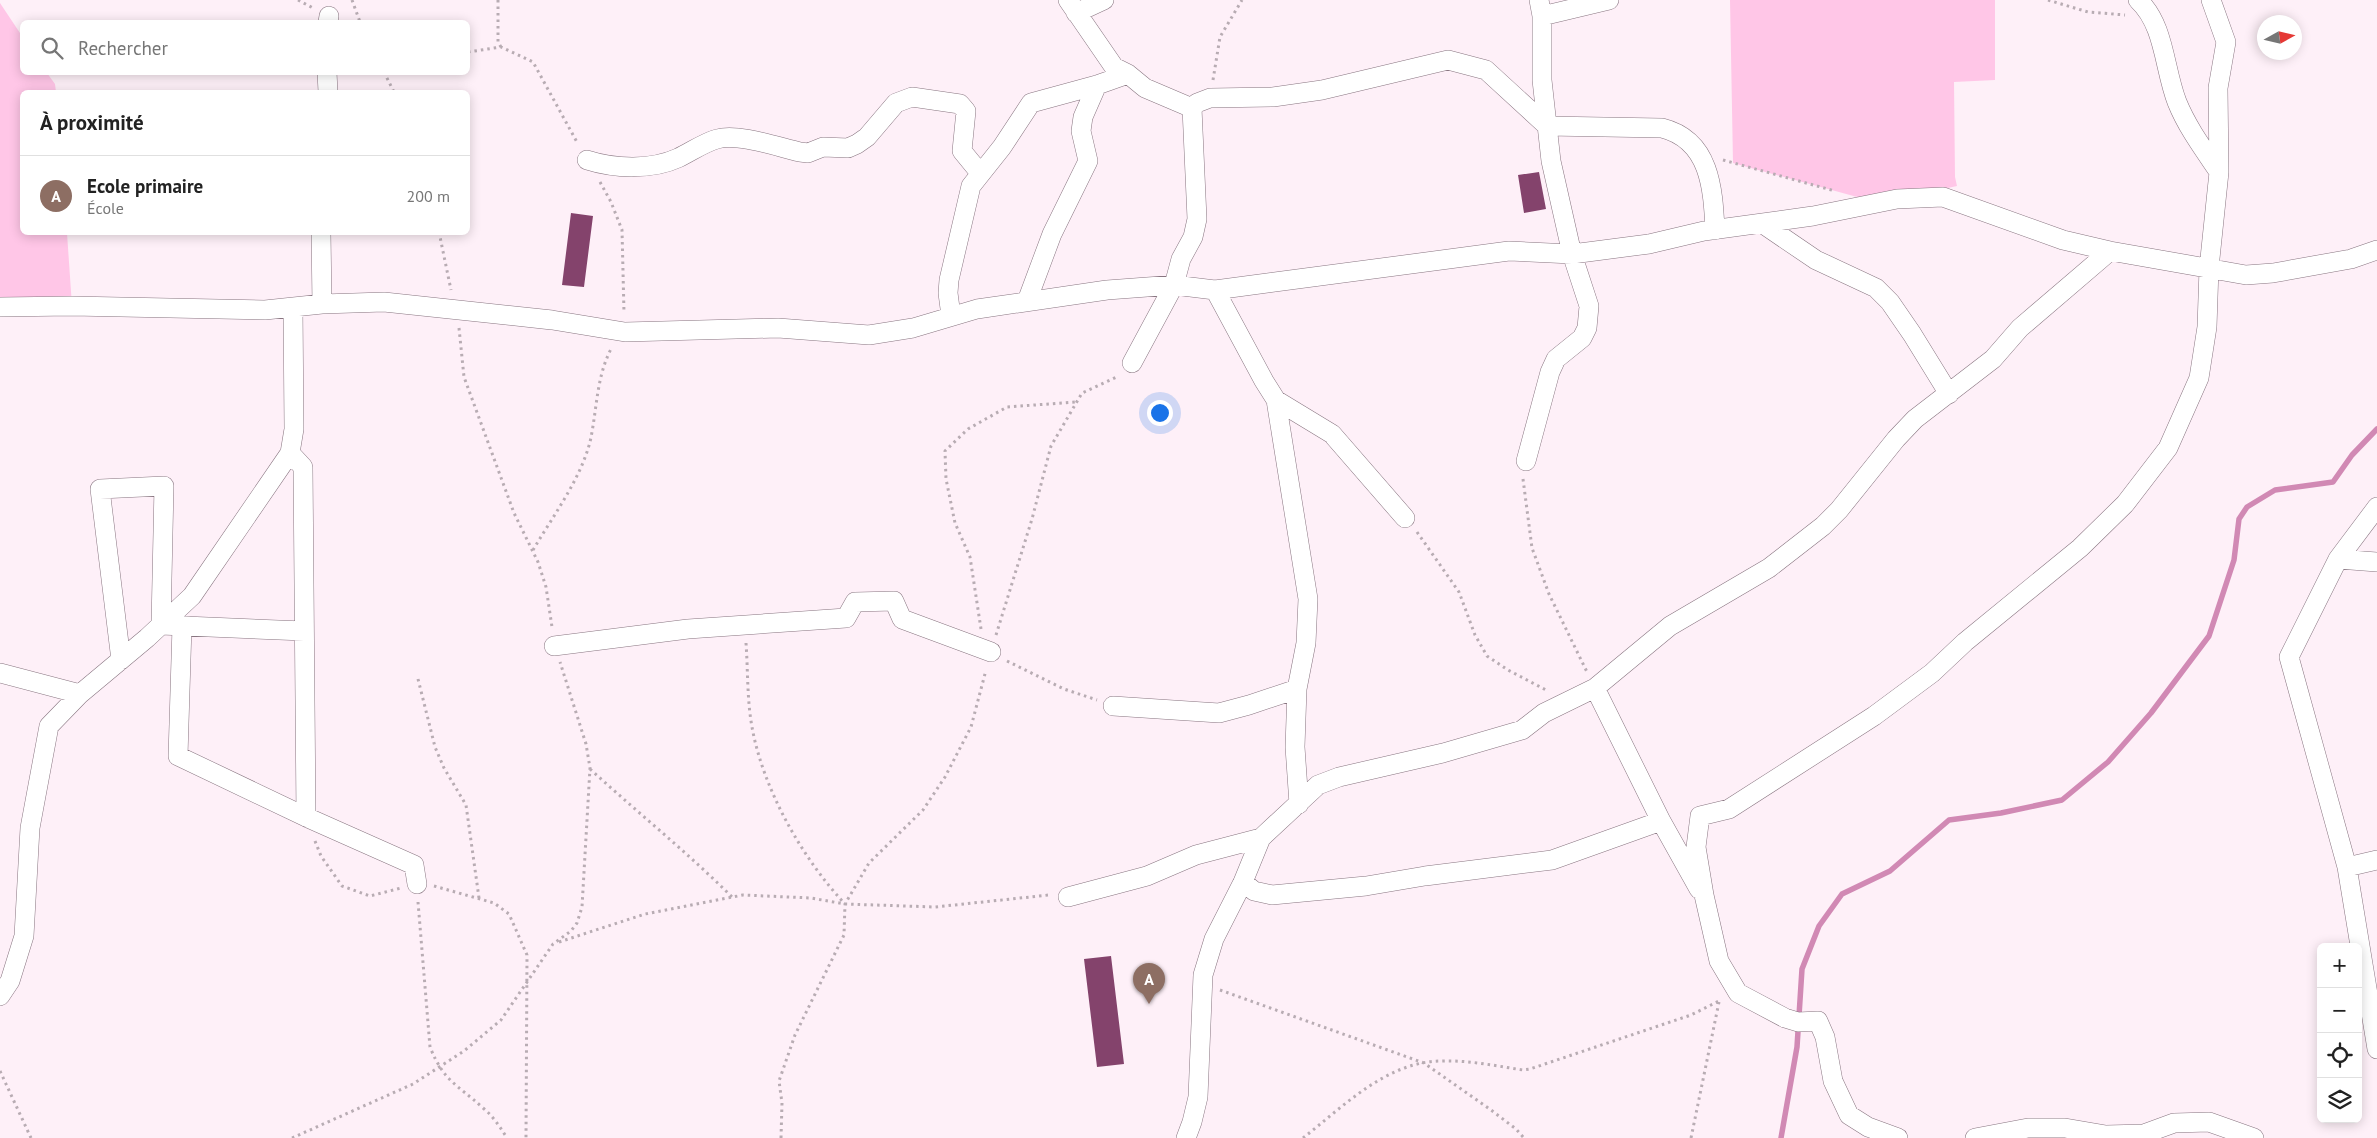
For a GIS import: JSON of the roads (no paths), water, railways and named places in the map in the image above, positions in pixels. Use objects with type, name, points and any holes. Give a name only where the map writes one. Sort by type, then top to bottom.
[{"type":"street","points":[[1104,0],[1072,7],[1114,67],[1128,74],[1145,88],[1192,108]]},
{"type":"street","points":[[1526,461],[1544,390],[1556,359],[1582,338],[1587,328],[1589,306],[1572,254],[1551,161],[1542,80],[1541,8],[1609,0]]},
{"type":"street","points":[[2138,0],[2152,17],[2178,103],[2197,140],[2218,172]]},
{"type":"street","points":[[1898,1138],[1868,1127],[1850,1115],[1833,1081],[1825,1037],[1818,1021],[1798,1022],[1785,1018],[1738,993],[1719,961],[1704,895],[1696,847],[1700,816],[1729,809],[1874,716],[1932,673],[1965,642],[2080,548],[2125,504],[2168,448],[2199,378],[2207,326],[2209,268],[2218,172],[2218,88],[2226,42],[2211,0]]},
{"type":"street","points":[[1132,363],[1174,285],[1181,259],[1193,237],[1198,219],[1192,108],[1197,102],[1210,98],[1273,97],[1322,90],[1448,60],[1486,70],[1547,126],[1662,128],[1680,133],[1698,149],[1711,187],[1715,230]]},
{"type":"street","points":[[951,316],[948,293],[952,265],[971,186],[980,172],[1002,147],[1031,103],[1097,85],[1128,74]]},
{"type":"street","points":[[327,75],[328,90]]},
{"type":"street","points":[[1026,301],[1052,234],[1088,161],[1081,131],[1083,117],[1097,85]]},
{"type":"street","points":[[587,160],[623,166],[661,164],[717,139],[734,138],[808,153],[823,148],[848,148],[867,137],[896,103],[912,97],[960,104],[966,111],[962,151],[980,172]]},
{"type":"street","points":[[0,307],[72,306],[265,310],[322,304],[384,302],[552,320],[625,332],[778,328],[869,335],[914,328],[977,309],[1107,290],[1174,285],[1215,290],[1509,251],[1572,254],[1649,244],[1715,230],[1763,224],[1897,199],[1943,197],[2063,240],[2110,251],[2246,275],[2273,273],[2350,259],[2377,250]]},
{"type":"street","points":[[1763,224],[1816,260],[1876,288],[1890,302],[1949,394]]},
{"type":"street","points":[[321,235],[322,304]]},
{"type":"street","points":[[1186,1138],[1198,1097],[1203,975],[1214,939],[1243,882],[1261,838],[1318,785],[1338,777],[1443,753],[1522,730],[1544,712],[1595,688],[1670,626],[1769,568],[1823,526],[1839,510],[1896,439],[1916,419],[1993,359],[2020,328],[2110,251]]},
{"type":"street","points":[[1215,290],[1276,400],[1308,599],[1306,642],[1297,689],[1296,747],[1299,804]]},
{"type":"street","points":[[0,996],[10,981],[24,936],[30,828],[49,726],[80,694],[192,596],[290,454],[294,429],[293,307]]},
{"type":"street","points":[[1276,400],[1332,434],[1405,518]]},
{"type":"street","points":[[290,454],[303,467],[306,817]]},
{"type":"street","points":[[121,660],[100,489],[164,486],[161,625]]},
{"type":"street","points":[[2377,507],[2338,560],[2289,657],[2347,867],[2377,1049]]},
{"type":"street","points":[[2338,560],[2377,562]]},
{"type":"street","points":[[554,646],[688,629],[846,618],[855,602],[894,601],[902,619],[991,652]]},
{"type":"street","points":[[161,625],[304,630]]},
{"type":"street","points":[[182,626],[178,756],[306,817],[414,865],[417,884]]},
{"type":"street","points":[[0,673],[80,694]]},
{"type":"street","points":[[1595,688],[1661,821],[1695,883],[1704,895]]},
{"type":"street","points":[[1113,706],[1219,712],[1249,706],[1297,689]]},
{"type":"street","points":[[1243,882],[1254,891],[1272,895],[1366,886],[1424,876],[1552,860],[1661,821]]},
{"type":"street","points":[[1068,898],[1128,882],[1196,856],[1261,838]]},
{"type":"street","points":[[2347,867],[2377,860]]},
{"type":"street","points":[[1975,1138],[2028,1128],[2065,1128],[2106,1136],[2144,1134],[2174,1123],[2209,1122],[2254,1138]]},
{"type":"waterway","points":[[1781,1138],[1797,1047],[1802,969],[1819,926],[1842,894],[1890,871],[1949,820],[2001,813],[2062,800],[2108,762],[2151,713],[2209,636],[2234,560],[2239,519],[2247,507],[2275,490],[2333,482],[2352,455],[2377,429]]},
{"type":"place","name":"Ecole primaire","points":[[1149,1004]]}]
